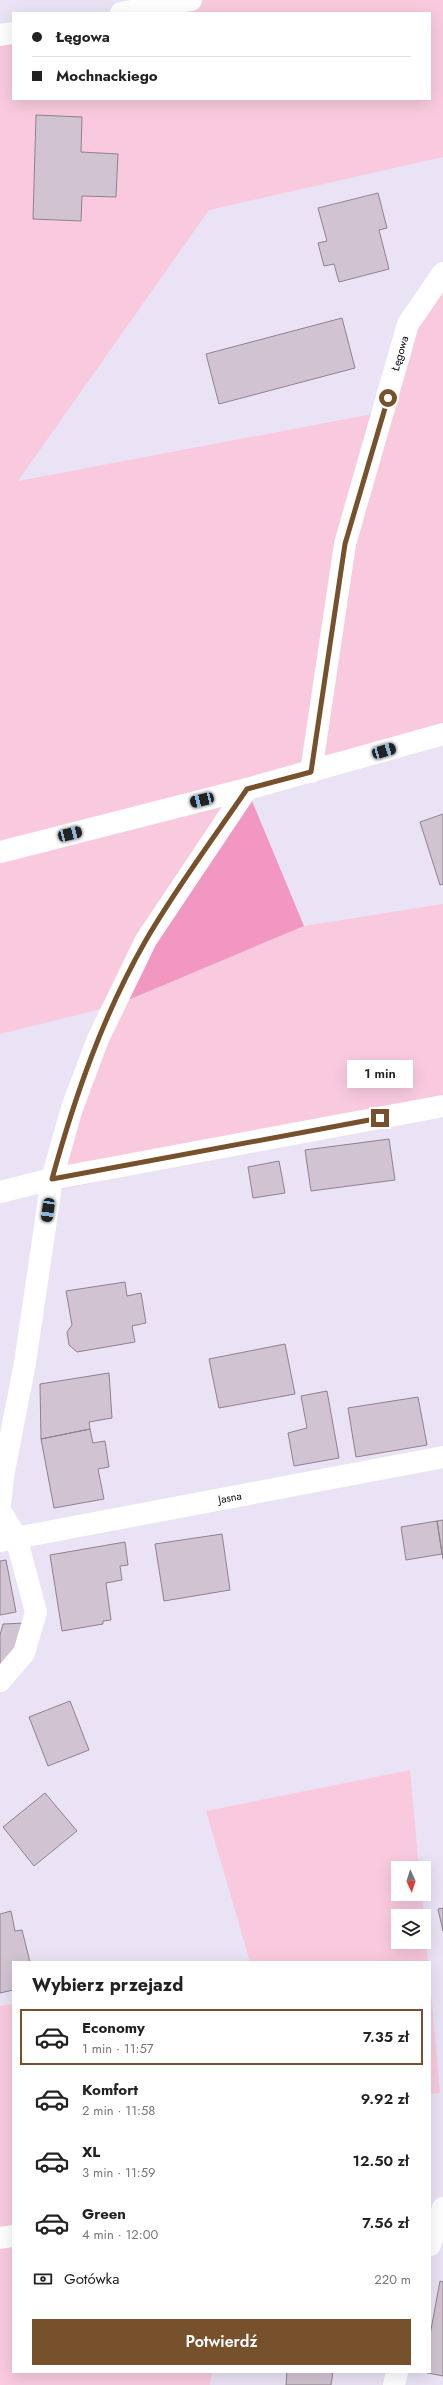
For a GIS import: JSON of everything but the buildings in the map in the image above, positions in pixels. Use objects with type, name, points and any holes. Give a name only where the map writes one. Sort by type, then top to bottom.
[{"type":"street","points":[[126,12],[191,0]]},
{"type":"street","points":[[0,35],[12,33]]},
{"type":"street","name":"Łęgowa","points":[[311,772],[345,544],[408,324],[443,273]]},
{"type":"street","points":[[0,852],[311,772],[443,734]]},
{"type":"street","points":[[0,1681],[24,1653],[36,1612],[8,1539],[0,1508],[3,1476],[25,1363],[52,1179],[72,1108],[98,1039],[146,940],[247,789]]},
{"type":"street","points":[[0,1192],[52,1179],[443,1106]]},
{"type":"street","name":"Jasna","points":[[8,1539],[443,1457]]},
{"type":"street","points":[[431,2242],[443,2208]]},
{"type":"street","points":[[0,2238],[12,2236]]},
{"type":"street","points":[[394,2385],[397,2373]]},
{"type":"shaded area","points":[[196,0],[443,0],[443,157],[209,210],[18,481],[383,412],[408,324],[443,273],[443,734],[247,789],[115,1006],[304,926],[443,904],[443,1108],[50,1192],[113,1006],[0,1034],[0,46],[12,43],[12,100],[431,100],[431,12],[144,12]]},
{"type":"shaded area","points":[[247,789],[304,926],[114,1006]]},
{"type":"shaded area","points":[[410,1770],[418,1861],[391,1861],[391,1901],[423,1901],[423,1909],[391,1909],[391,1949],[427,1949],[428,1961],[250,1961],[206,1811]]},
{"type":"shaded area","points":[[431,1991],[440,2093],[431,2094]]},
{"type":"shaded area","points":[[12,2004],[12,2373],[212,2373],[210,2385],[0,2385],[0,2006]]},
{"type":"route","points":[[380,1118],[52,1179],[72,1108],[98,1039],[146,940],[247,789],[311,772],[345,544],[388,398]]}]
